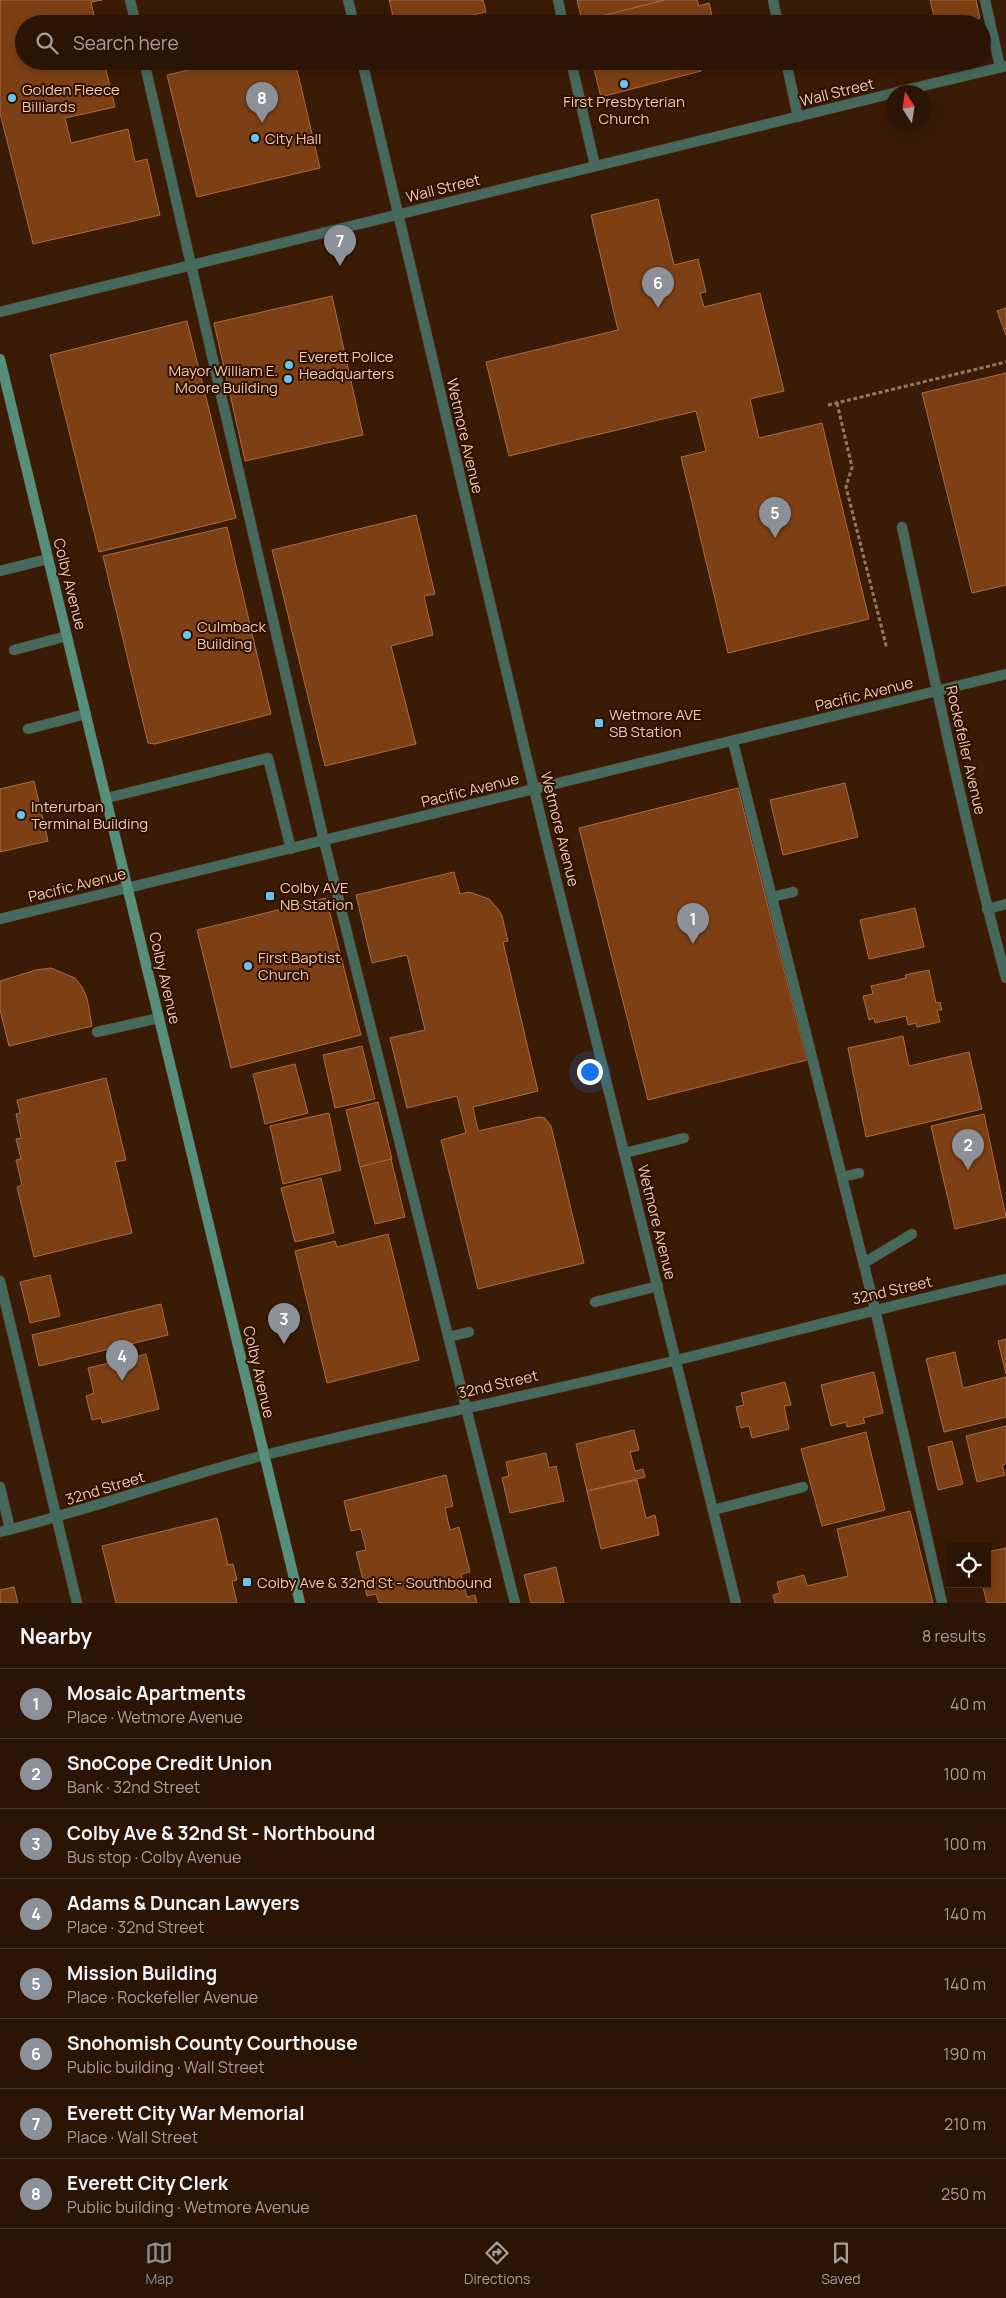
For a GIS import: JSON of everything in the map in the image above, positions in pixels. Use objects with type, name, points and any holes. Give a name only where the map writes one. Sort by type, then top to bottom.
[{"type":"main road","name":"Colby Avenue","points":[[0,360],[300,1603]]},
{"type":"street","points":[[130,0],[134,15]]},
{"type":"street","points":[[348,0],[352,15]]},
{"type":"street","points":[[558,0],[561,15]]},
{"type":"street","points":[[773,0],[776,15]]},
{"type":"street","points":[[985,0],[989,15]]},
{"type":"street","points":[[991,22],[1003,67]]},
{"type":"street","points":[[146,70],[324,841],[515,1603]]},
{"type":"street","name":"Wetmore Avenue","points":[[364,70],[534,790],[736,1603]]},
{"type":"street","points":[[573,70],[595,166]]},
{"type":"street","points":[[788,70],[798,117]]},
{"type":"street","name":"Wall Street","points":[[928,85],[991,70]]},
{"type":"street","name":"Wall Street","points":[[0,312],[886,95]]},
{"type":"street","name":"Rockefeller Avenue","points":[[902,527],[987,909],[1006,978]]},
{"type":"street","points":[[0,571],[48,559]]},
{"type":"street","points":[[14,650],[67,636]]},
{"type":"street","name":"Pacific Avenue","points":[[0,919],[1006,674]]},
{"type":"street","points":[[28,729],[86,714]]},
{"type":"street","points":[[733,742],[864,1263],[942,1603]]},
{"type":"street","points":[[107,798],[268,758],[291,849]]},
{"type":"street","points":[[772,898],[793,892]]},
{"type":"street","points":[[987,909],[1006,904]]},
{"type":"street","points":[[98,1032],[159,1018]]},
{"type":"street","points":[[624,1154],[684,1138]]},
{"type":"street","points":[[842,1177],[860,1173]]},
{"type":"street","points":[[864,1263],[912,1234]]},
{"type":"street","name":"32nd Street","points":[[5,1530],[56,1518],[264,1456],[467,1407],[676,1360],[875,1309],[1006,1279]]},
{"type":"street","points":[[0,1281],[77,1603]]},
{"type":"street","points":[[595,1302],[658,1286]]},
{"type":"street","points":[[449,1337],[469,1332]]},
{"type":"street","points":[[0,1487],[5,1530]]},
{"type":"street","points":[[713,1510],[802,1487]]},
{"type":"path","points":[[828,405],[1006,362]]},
{"type":"path","points":[[837,403],[852,467],[846,487],[887,649]]},
{"type":"building","points":[[0,0],[102,0],[91,2],[94,15],[15,15],[15,70],[106,70],[115,107],[65,118],[71,143],[128,129],[135,162],[147,159],[160,215],[33,244],[0,113]]},
{"type":"building","points":[[389,0],[483,0],[486,12],[472,15],[393,15]]},
{"type":"building","points":[[577,0],[665,0],[606,15],[581,15]]},
{"type":"building","points":[[665,0],[697,0],[699,6],[709,3],[712,15],[606,15]]},
{"type":"building","points":[[930,0],[976,0],[979,15],[934,15]]},
{"type":"building","points":[[188,70],[297,70],[320,168],[197,197],[167,75]]},
{"type":"building","name":"First Presbyterian Church","points":[[594,70],[701,71],[601,97]]},
{"type":"building","points":[[658,199],[674,265],[698,259],[706,292],[700,293],[704,307],[760,293],[784,391],[750,399],[759,438],[822,423],[869,619],[728,653],[681,457],[706,451],[696,411],[509,456],[486,362],[618,330],[591,215]]},
{"type":"building","name":"Mayor William E. Moore Building","points":[[332,296],[363,435],[245,461],[214,323]]},
{"type":"building","points":[[1006,308],[1006,335],[997,311]]},
{"type":"building","points":[[187,321],[236,518],[99,552],[50,355]]},
{"type":"building","points":[[1006,373],[1006,585],[972,593],[922,393]]},
{"type":"building","points":[[416,515],[435,594],[424,596],[433,635],[391,646],[416,744],[325,766],[272,550]]},
{"type":"building","name":"Culmback Building","points":[[227,527],[271,714],[155,744],[148,743],[103,556]]},
{"type":"building","name":"Interurban Terminal Building","points":[[34,781],[48,841],[0,852],[0,789]]},
{"type":"building","points":[[845,783],[858,837],[783,855],[770,800]]},
{"type":"building","points":[[738,788],[807,1060],[648,1100],[579,828]]},
{"type":"building","points":[[454,872],[460,894],[469,892],[489,899],[502,916],[508,941],[503,942],[538,1091],[473,1107],[478,1131],[539,1117],[545,1118],[551,1126],[584,1263],[478,1289],[441,1140],[466,1133],[457,1096],[407,1108],[390,1038],[425,1030],[407,955],[372,963],[356,895]]},
{"type":"building","points":[[326,898],[361,1035],[231,1068],[197,930]]},
{"type":"building","points":[[915,908],[924,947],[869,959],[860,920]]},
{"type":"building","points":[[51,968],[75,978],[82,987],[87,998],[92,1026],[9,1046],[0,1010],[0,981],[36,970]]},
{"type":"building","points":[[929,970],[936,1003],[940,1002],[942,1010],[937,1010],[940,1022],[917,1027],[916,1023],[908,1025],[906,1016],[875,1023],[874,1018],[869,1020],[863,996],[873,994],[871,986],[906,978],[905,975]]},
{"type":"building","points":[[903,1036],[909,1066],[969,1052],[982,1109],[866,1137],[848,1048]]},
{"type":"building","points":[[362,1046],[375,1099],[335,1108],[323,1055]]},
{"type":"building","points":[[295,1064],[308,1113],[265,1124],[253,1074]]},
{"type":"building","points":[[106,1078],[126,1160],[115,1162],[132,1233],[34,1257],[17,1187],[22,1185],[16,1160],[21,1159],[16,1139],[21,1138],[16,1114],[20,1113],[17,1100]]},
{"type":"building","points":[[378,1102],[392,1159],[360,1167],[346,1110]]},
{"type":"building","points":[[329,1113],[341,1170],[283,1184],[270,1126]]},
{"type":"building","points":[[984,1114],[1006,1217],[955,1229],[931,1126]]},
{"type":"building","points":[[391,1159],[405,1217],[375,1224],[360,1167]]},
{"type":"building","points":[[321,1178],[334,1233],[295,1242],[281,1188]]},
{"type":"building","points":[[388,1234],[419,1360],[327,1383],[295,1251],[335,1241],[337,1247]]},
{"type":"building","points":[[50,1275],[60,1316],[30,1323],[20,1282]]},
{"type":"building","points":[[161,1304],[168,1335],[39,1366],[32,1335]]},
{"type":"building","points":[[1006,1339],[1006,1374],[998,1341]]},
{"type":"building","points":[[955,1352],[963,1388],[1006,1377],[1006,1417],[944,1432],[926,1359]]},
{"type":"building","points":[[146,1354],[159,1409],[102,1423],[101,1418],[92,1420],[86,1396],[94,1393],[88,1368]]},
{"type":"building","points":[[874,1372],[883,1413],[863,1418],[865,1423],[847,1427],[846,1422],[831,1426],[821,1385]]},
{"type":"building","points":[[785,1382],[791,1405],[784,1406],[789,1429],[752,1438],[749,1426],[741,1428],[736,1407],[744,1405],[741,1393]]},
{"type":"building","points":[[1006,1426],[1006,1464],[1002,1465],[1005,1475],[977,1482],[966,1436]]},
{"type":"building","points":[[634,1430],[639,1450],[630,1452],[635,1471],[643,1469],[645,1477],[587,1491],[576,1444]]},
{"type":"building","points":[[866,1432],[885,1510],[822,1526],[801,1449]]},
{"type":"building","points":[[952,1441],[963,1484],[938,1490],[928,1447]]},
{"type":"building","points":[[546,1453],[549,1468],[556,1466],[564,1501],[510,1513],[502,1478],[509,1476],[506,1462]]},
{"type":"building","points":[[446,1475],[453,1506],[445,1508],[450,1530],[459,1527],[470,1572],[461,1574],[467,1597],[475,1595],[477,1603],[379,1603],[376,1594],[367,1596],[356,1552],[366,1550],[361,1529],[351,1531],[344,1501]]},
{"type":"building","points":[[637,1480],[646,1518],[655,1515],[659,1535],[601,1549],[587,1491]]},
{"type":"building","points":[[910,1511],[933,1603],[775,1603],[773,1595],[780,1593],[777,1582],[804,1575],[807,1586],[848,1576],[837,1529]]},
{"type":"building","points":[[217,1518],[228,1565],[233,1564],[237,1580],[232,1581],[237,1603],[116,1603],[102,1546]]},
{"type":"building","points":[[1006,1548],[1006,1603],[987,1603],[983,1588],[991,1588],[991,1551]]},
{"type":"building","points":[[556,1567],[564,1603],[531,1603],[524,1575]]},
{"type":"building","points":[[14,1587],[18,1603],[0,1603],[0,1590]]},
{"type":"place","name":"First Presbyterian Church","points":[[624,84]]},
{"type":"place","name":"Golden Fleece Billiards","points":[[12,98]]},
{"type":"place","name":"Everett City Clerk","points":[[262,123]]},
{"type":"place","name":"City Hall","points":[[255,138]]},
{"type":"place","name":"Everett City War Memorial","points":[[340,266]]},
{"type":"place","name":"Snohomish County Courthouse","points":[[658,308]]},
{"type":"place","name":"Everett Police Headquarters","points":[[289,365]]},
{"type":"place","name":"Mayor William E. Moore Building","points":[[288,379]]},
{"type":"place","name":"Mission Building","points":[[775,538]]},
{"type":"place","name":"Culmback Building","points":[[187,635]]},
{"type":"place","name":"Wetmore AVE SB Station","points":[[599,723]]},
{"type":"place","name":"Interurban Terminal Building","points":[[21,815]]},
{"type":"place","name":"Colby AVE NB Station","points":[[270,896]]},
{"type":"place","name":"Mosaic Apartments","points":[[693,944]]},
{"type":"place","name":"First Baptist Church","points":[[248,966]]},
{"type":"place","name":"SnoCope Credit Union","points":[[968,1170]]},
{"type":"place","name":"Colby Ave & 32nd St - Northbound","points":[[284,1344]]},
{"type":"place","name":"Adams & Duncan Lawyers","points":[[122,1381]]},
{"type":"place","name":"Colby Ave & 32nd St - Southbound","points":[[247,1582]]}]
